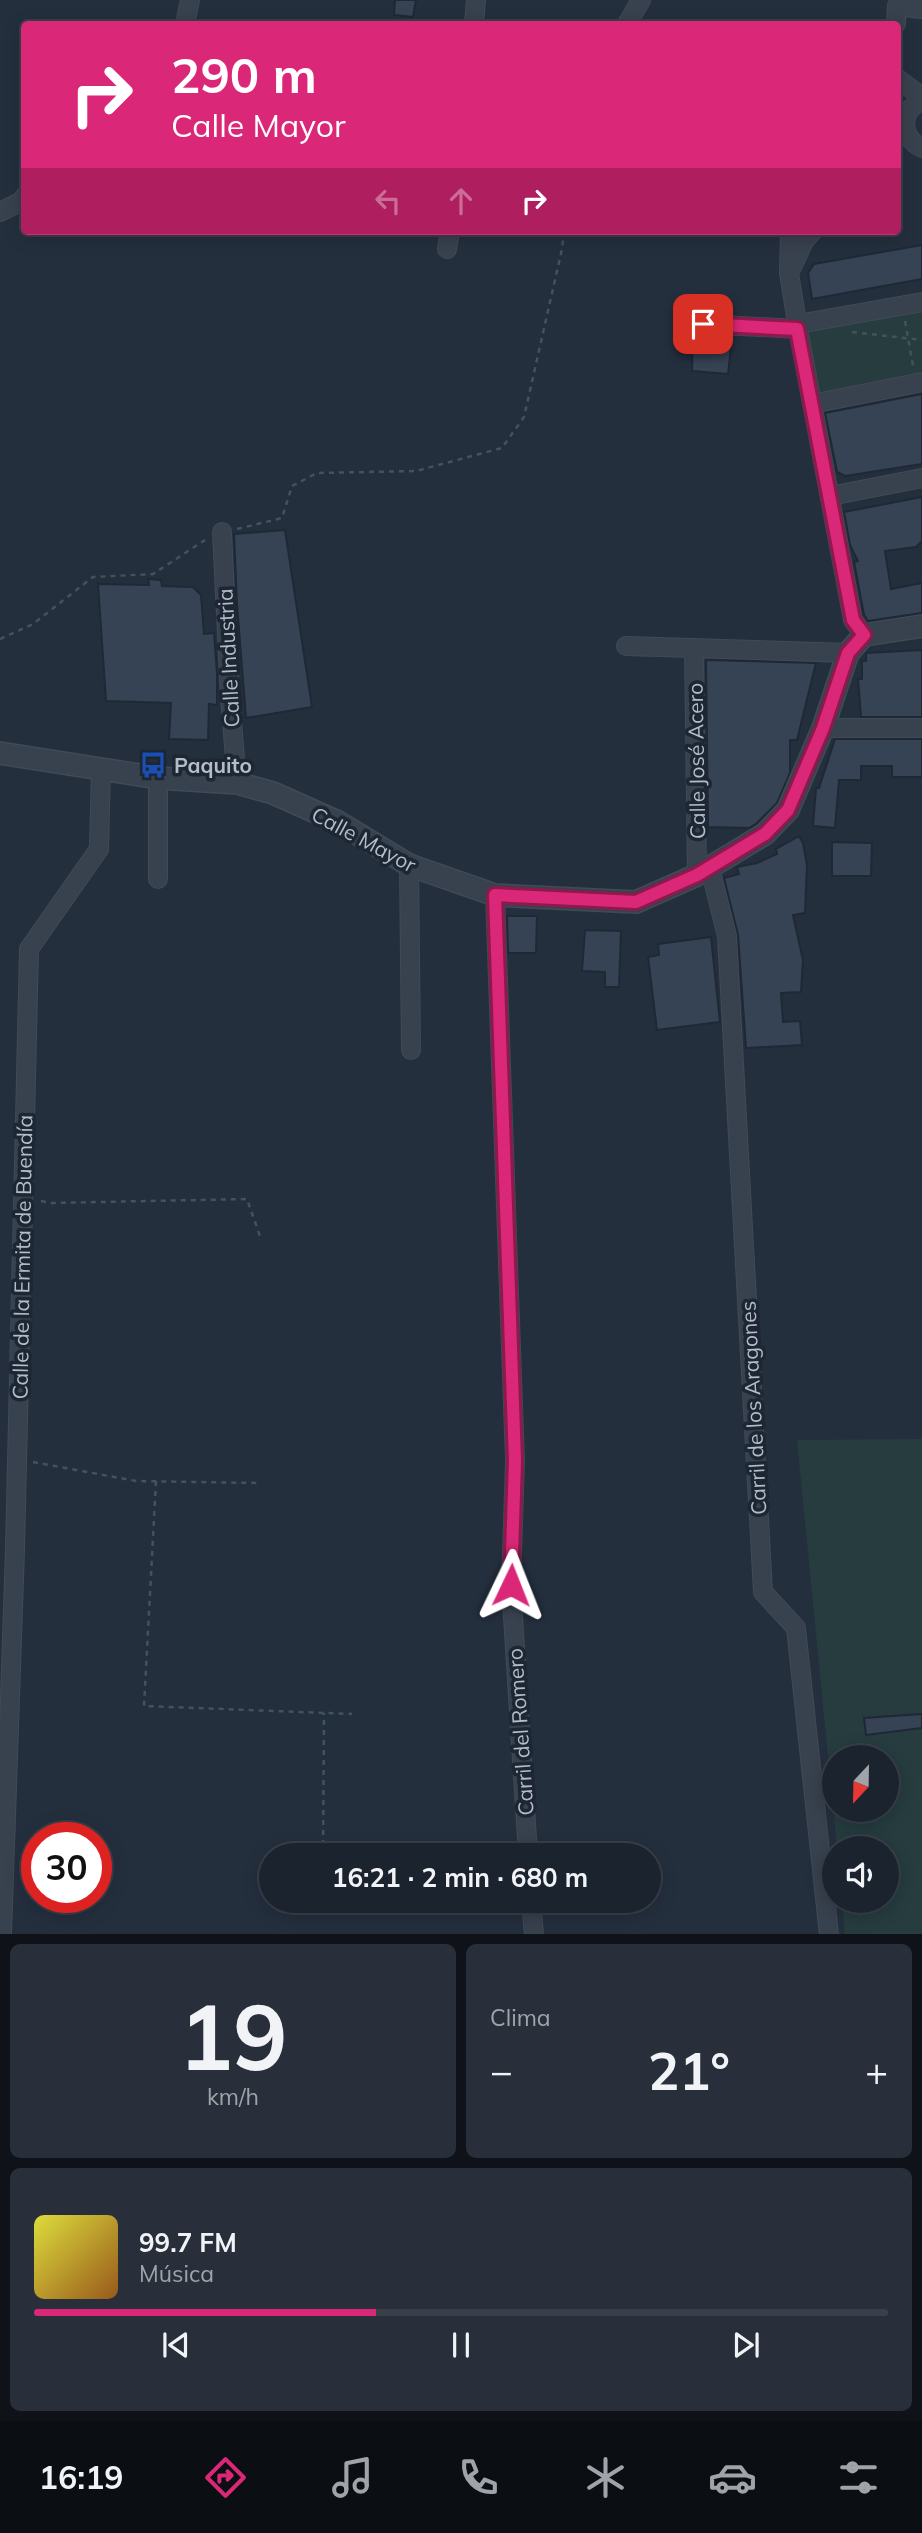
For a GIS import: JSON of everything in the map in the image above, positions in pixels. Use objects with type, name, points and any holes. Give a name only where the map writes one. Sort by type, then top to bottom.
[{"type":"street","points":[[186,21],[190,0]]},
{"type":"street","points":[[474,21],[476,0]]},
{"type":"street","points":[[629,21],[641,0]]},
{"type":"street","points":[[896,21],[897,6],[922,9]]},
{"type":"street","points":[[901,82],[922,99],[912,105],[901,126],[907,137],[922,148]]},
{"type":"street","points":[[0,212],[21,202]]},
{"type":"street","points":[[447,249],[449,235]]},
{"type":"street","points":[[790,235],[789,273],[853,620],[864,635],[922,626]]},
{"type":"street","points":[[789,273],[809,235]]},
{"type":"street","points":[[703,324],[798,326],[922,302]]},
{"type":"street","points":[[812,404],[919,382]]},
{"type":"street","points":[[830,496],[922,478]]},
{"type":"street","name":"Calle Industria","points":[[222,532],[237,783]]},
{"type":"street","name":"Calle Mayor","points":[[0,752],[158,778],[237,783],[273,793],[338,822],[409,865],[495,895],[636,902],[704,871],[765,834],[788,810],[823,728],[848,653],[864,635]]},
{"type":"street","points":[[626,646],[848,653]]},
{"type":"street","name":"Calle José Acero","points":[[694,648],[704,871]]},
{"type":"street","points":[[823,728],[922,728]]},
{"type":"street","name":"Calle de la Ermita de Buendía","points":[[2,1934],[29,949],[99,849],[101,768]]},
{"type":"street","points":[[158,778],[158,879]]},
{"type":"street","points":[[409,865],[411,1050]]},
{"type":"street","name":"Carril de los Aragones","points":[[704,871],[727,936],[762,1592],[796,1629],[830,1934]]},
{"type":"street","name":"Carril del Romero","points":[[495,895],[515,1461],[511,1585],[527,1843]]},
{"type":"street","points":[[532,1913],[534,1934]]},
{"type":"path","points":[[0,639],[33,624],[93,577],[153,574],[215,534],[282,518],[292,486],[317,473],[416,471],[502,449],[524,417],[564,235]]},
{"type":"path","points":[[903,305],[919,382]]},
{"type":"path","points":[[847,331],[922,340]]},
{"type":"path","points":[[23,1198],[51,1203],[247,1199],[261,1239]]},
{"type":"path","points":[[17,1459],[136,1481],[259,1483]]},
{"type":"path","points":[[156,1481],[144,1706],[352,1714]]},
{"type":"path","points":[[323,1843],[324,1713]]},
{"type":"green space","points":[[922,303],[922,382],[813,403],[799,324]]},
{"type":"green space","points":[[922,1439],[922,1934],[845,1934],[843,1913],[899,1913],[899,1836],[836,1836],[834,1822],[900,1822],[900,1745],[827,1745],[797,1440]]},
{"type":"building","points":[[395,0],[416,0],[413,17],[394,15]]},
{"type":"building","points":[[922,245],[922,279],[812,299],[808,273],[814,264]]},
{"type":"building","points":[[693,330],[702,335],[732,337],[728,374],[692,371]]},
{"type":"building","points":[[922,394],[922,464],[845,476],[837,472],[825,413]]},
{"type":"building","points":[[922,497],[922,541],[916,547],[885,551],[891,589],[922,583],[922,613],[868,621],[864,615],[854,562],[858,561],[850,545],[844,512]]},
{"type":"building","points":[[285,530],[312,707],[246,718],[234,534]]},
{"type":"building","points":[[148,579],[161,580],[162,586],[193,587],[201,595],[204,634],[214,633],[217,673],[217,705],[209,704],[208,740],[169,739],[171,703],[106,701],[98,584],[149,585]]},
{"type":"building","points":[[922,650],[922,717],[861,717],[858,679],[862,679],[862,661],[866,661],[866,653]]},
{"type":"building","points":[[706,660],[816,663],[797,740],[790,740],[790,773],[777,803],[749,828],[708,827]]},
{"type":"building","points":[[835,739],[922,739],[922,777],[892,777],[892,766],[861,766],[861,780],[839,780],[835,828],[813,826],[816,788],[819,788]]},
{"type":"building","points":[[799,836],[807,865],[805,913],[793,915],[803,960],[801,992],[781,993],[783,1022],[800,1021],[802,1045],[746,1048],[738,935],[724,878],[739,874],[737,867],[757,863],[777,854],[776,849]]},
{"type":"building","points":[[832,842],[872,843],[871,876],[832,876]]},
{"type":"building","points":[[507,916],[537,916],[536,953],[508,953]]},
{"type":"building","points":[[585,930],[621,931],[619,987],[605,987],[605,972],[582,971]]},
{"type":"building","points":[[711,937],[720,1022],[657,1030],[648,957],[659,955],[658,944]]},
{"type":"building","points":[[922,1714],[922,1728],[866,1735],[864,1718]]},
{"type":"place","name":"Paquito","points":[[153,765]]},
{"type":"route","points":[[511,1585],[515,1461],[495,895],[636,902],[697,875],[765,834],[788,810],[823,728],[848,653],[864,635],[853,620],[797,329],[703,324]]}]
